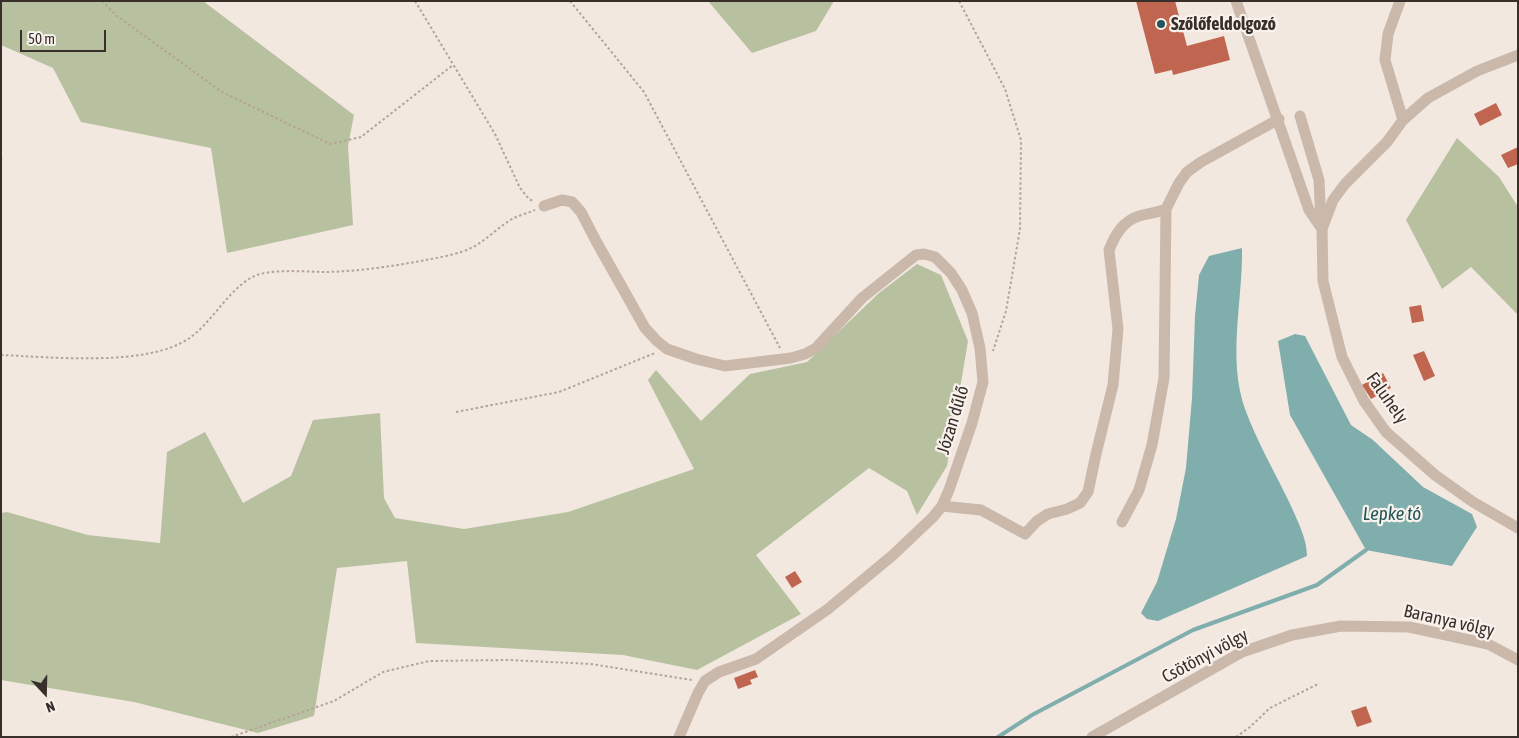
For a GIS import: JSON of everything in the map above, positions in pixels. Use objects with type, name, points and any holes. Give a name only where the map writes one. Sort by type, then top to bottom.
[{"type":"street","points":[[1400,1],[1388,34],[1385,60],[1402,120]]},
{"type":"street","points":[[1241,4],[1309,210],[1322,228]]},
{"type":"street","name":"Faluhely","points":[[1518,55],[1477,71],[1428,98],[1402,120],[1387,142],[1345,184],[1333,200],[1322,228],[1323,281],[1342,357],[1364,401],[1386,432],[1434,475],[1473,502],[1518,528]]},
{"type":"street","points":[[1300,116],[1319,180],[1322,228]]},
{"type":"street","points":[[1122,522],[1139,490],[1152,445],[1164,378],[1166,209],[1179,182],[1187,172],[1201,162],[1279,119]]},
{"type":"street","points":[[544,206],[562,200],[572,202],[582,212],[596,241],[645,328],[656,341],[667,348],[696,359],[725,366],[785,359]]},
{"type":"street","points":[[942,506],[981,510],[1025,534],[1037,521],[1048,514],[1067,510],[1080,504],[1088,492],[1113,385],[1118,328],[1109,250],[1114,238],[1128,221],[1166,209]]},
{"type":"street","name":"Józan dűlő","points":[[704,682],[719,672],[756,659],[828,609],[933,517],[942,506],[949,490],[972,422],[983,382],[980,348],[972,313],[962,290],[951,273],[935,257],[924,254],[916,255],[907,261],[862,298],[816,348],[806,354],[785,359]]},
{"type":"street","name":"Baranya völgy","points":[[1341,626],[1409,627],[1488,644],[1518,660]]},
{"type":"street","name":"Csötönyi völgy","points":[[1092,737],[1242,652],[1292,635],[1341,626]]},
{"type":"street","points":[[679,737],[682,726],[704,682]]},
{"type":"path","points":[[102,1],[117,16],[222,92],[330,144],[361,137],[453,65]]},
{"type":"path","points":[[415,1],[495,134],[520,188],[529,199],[544,206]]},
{"type":"path","points":[[570,1],[644,92],[785,359]]},
{"type":"path","points":[[959,1],[1005,89],[1021,140],[1020,229],[1006,311],[991,355]]},
{"type":"path","points":[[1,354],[91,359],[140,354],[168,348],[194,335],[247,279],[261,274],[365,269],[427,260],[473,247],[514,218],[544,206]]},
{"type":"path","points":[[456,412],[559,392],[667,348]]},
{"type":"path","points":[[231,737],[334,701],[383,672],[429,661],[510,660],[591,664],[704,682]]},
{"type":"path","points":[[1236,737],[1270,708],[1318,684]]},
{"type":"green space","points":[[1,1],[203,1],[354,115],[348,146],[353,225],[227,253],[211,148],[81,122],[53,68],[1,45]]},
{"type":"green space","points":[[708,1],[834,1],[816,31],[752,53]]},
{"type":"green space","points":[[1457,138],[1499,177],[1518,207],[1518,315],[1471,267],[1442,289],[1406,220]]},
{"type":"green space","points":[[917,264],[941,275],[968,341],[947,466],[917,515],[907,491],[869,468],[756,555],[801,614],[697,670],[623,655],[416,643],[407,561],[337,568],[314,716],[258,733],[134,702],[1,680],[1,513],[7,512],[88,535],[160,543],[167,452],[205,432],[243,503],[291,476],[313,420],[380,413],[384,498],[395,518],[464,529],[568,512],[694,469],[648,380],[656,370],[701,421],[750,374],[807,362],[879,293]]},
{"type":"water","points":[[1242,248],[1236,350],[1240,390],[1255,434],[1299,524],[1304,537],[1307,556],[1158,621],[1147,619],[1141,613],[1157,582],[1176,519],[1186,468],[1199,275],[1209,256]]},
{"type":"water","name":"Lepke tó","points":[[1295,334],[1305,336],[1351,425],[1373,440],[1423,487],[1472,514],[1477,527],[1452,566],[1366,550],[1290,415],[1278,341]]},
{"type":"building","name":"Szőlőfeldolgozó","points":[[1136,1],[1175,1],[1187,46],[1224,36],[1230,60],[1173,75],[1172,70],[1155,74]]},
{"type":"building","points":[[1496,103],[1502,115],[1480,126],[1474,114]]},
{"type":"building","points":[[1518,147],[1518,164],[1508,168],[1501,155]]},
{"type":"building","points":[[1421,305],[1424,321],[1412,323],[1409,307]]},
{"type":"building","points":[[1424,351],[1435,376],[1424,381],[1413,355]]},
{"type":"building","points":[[1383,373],[1391,388],[1371,399],[1362,385]]},
{"type":"building","points":[[795,571],[802,582],[792,588],[785,577]]},
{"type":"building","points":[[755,670],[758,677],[750,680],[752,684],[738,689],[734,678]]},
{"type":"building","points":[[1366,706],[1372,722],[1357,727],[1351,711]]},
{"type":"waterway","points":[[998,737],[1032,715],[1193,630],[1317,585],[1366,550]]},
{"type":"place","name":"Szőlőfeldolgozó","points":[[1161,24]]}]
